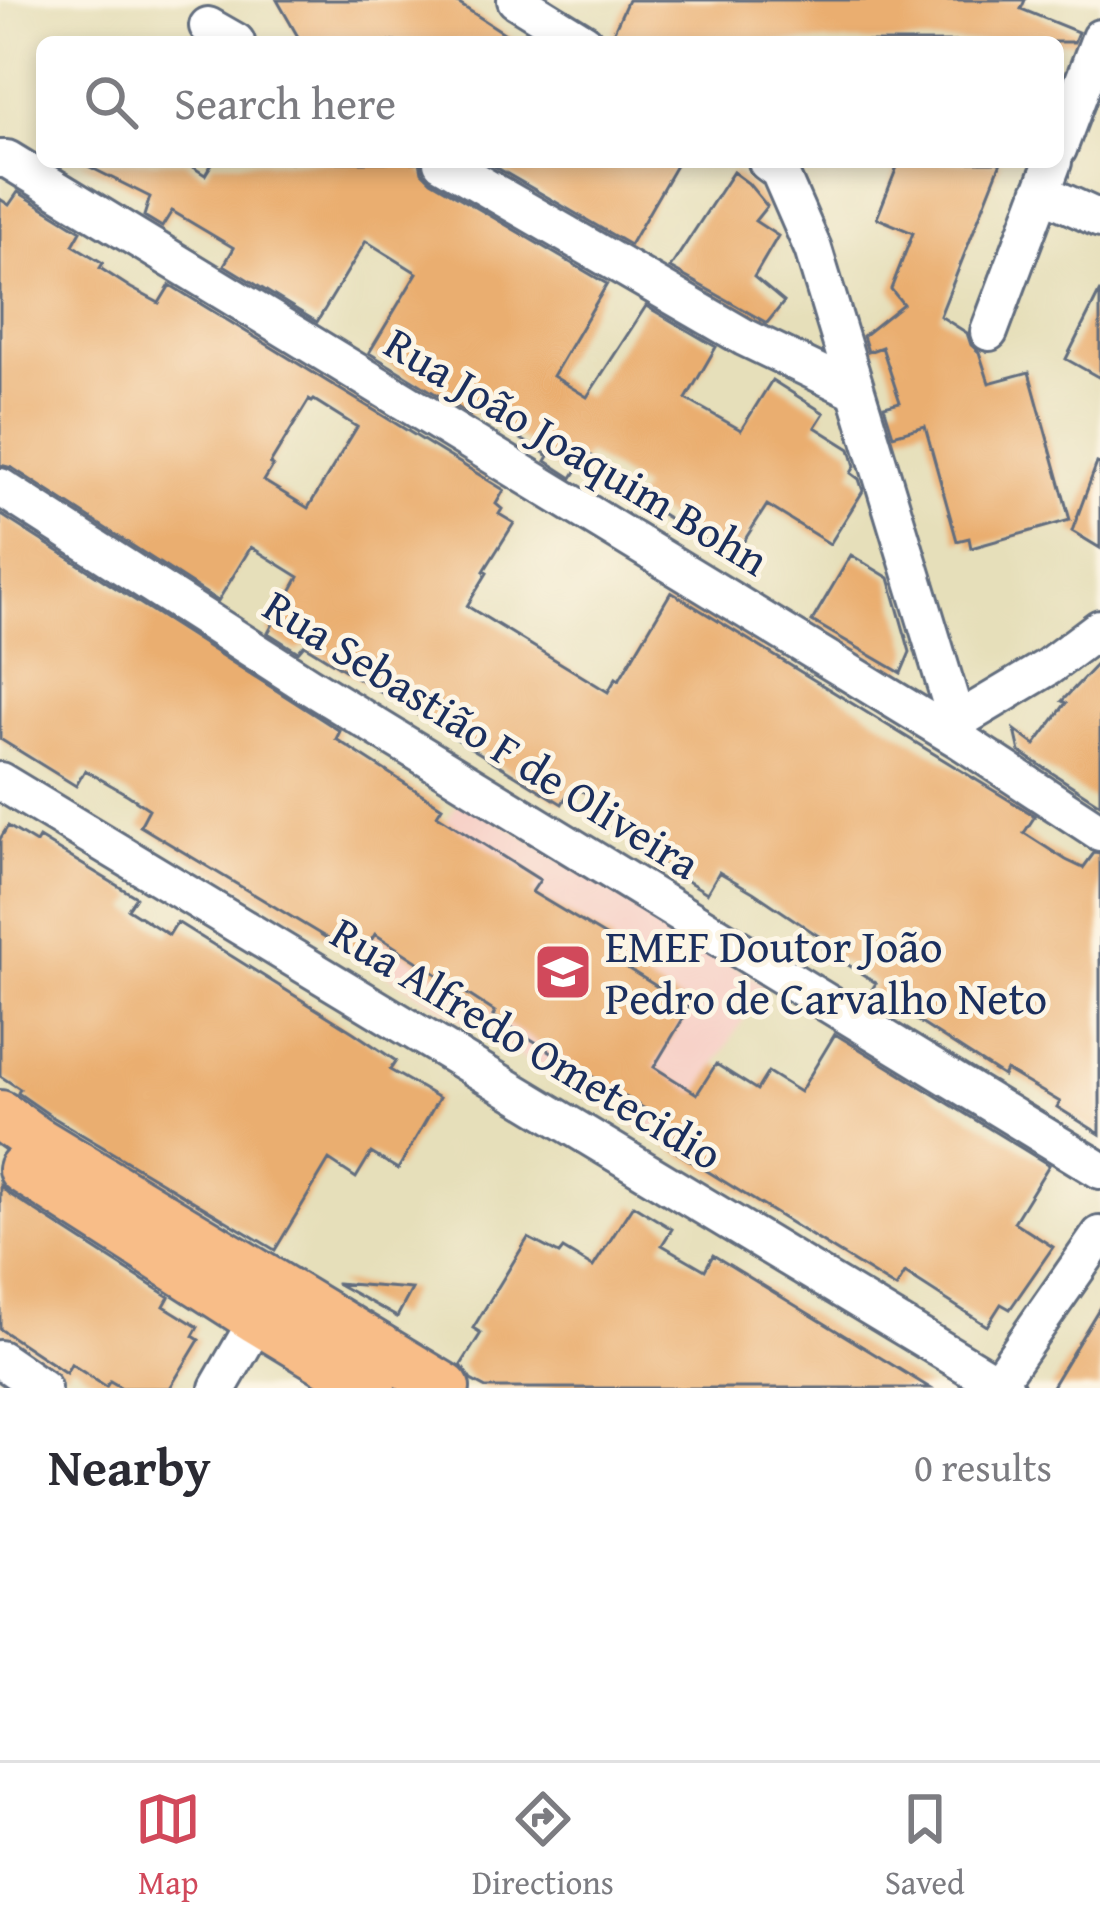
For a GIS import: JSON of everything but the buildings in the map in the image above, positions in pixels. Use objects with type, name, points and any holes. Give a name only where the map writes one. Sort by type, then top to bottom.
[{"type":"main road","points":[[0,1115],[267,1303],[371,1388]]},
{"type":"main road","points":[[0,1152],[30,1174],[267,1303],[445,1388]]},
{"type":"street","points":[[516,0],[574,36]]},
{"type":"street","points":[[1064,132],[1100,38]]},
{"type":"street","name":"Rua João Joaquim Bohn","points":[[0,159],[959,732],[1100,832]]},
{"type":"street","points":[[452,168],[744,338],[854,390]]},
{"type":"street","points":[[775,168],[812,249],[959,732],[1100,628]]},
{"type":"street","points":[[989,332],[1047,177],[1100,219]]},
{"type":"street","name":"Rua Sebastião F de Oliveira","points":[[0,487],[308,685],[1100,1171]]},
{"type":"street","name":"Rua Alfredo Ometecidio","points":[[0,781],[1001,1385]]},
{"type":"street","points":[[1001,1385],[1100,1235]]},
{"type":"street","points":[[218,1388],[267,1303]]},
{"type":"street","points":[[0,1359],[42,1388]]},
{"type":"shaded area","name":"EMEF Doutor João Pedro de Carvalho Neto","points":[[461,798],[765,985],[665,1145],[360,958]]},
{"type":"place","name":"EMEF Doutor João Pedro de Carvalho Neto","points":[[563,972]]}]
